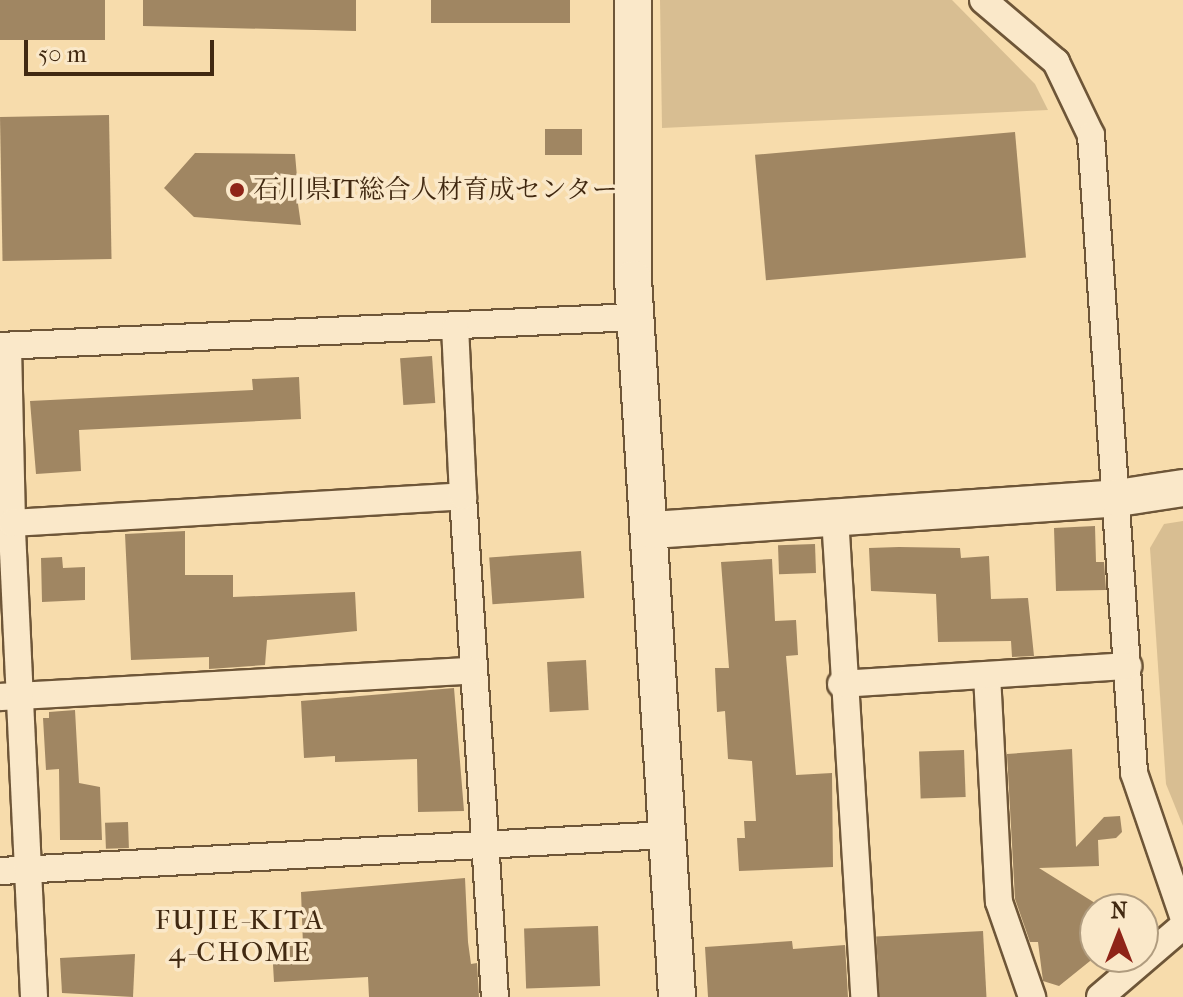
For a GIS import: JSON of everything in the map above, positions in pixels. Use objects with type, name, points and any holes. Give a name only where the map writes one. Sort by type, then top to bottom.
[{"type":"street","points":[[633,0],[635,317],[652,530],[677,997]]},
{"type":"street","points":[[983,0],[1056,62],[1091,135],[1118,498],[1134,773],[1183,916]]},
{"type":"street","points":[[34,997],[12,870],[4,346],[455,329],[635,317]]},
{"type":"street","points":[[455,329],[472,671],[495,997]]},
{"type":"street","points":[[652,530],[1118,498],[1183,488]]},
{"type":"street","points":[[6,524],[463,496]]},
{"type":"street","points":[[835,517],[841,684],[864,997]]},
{"type":"street","points":[[841,684],[1128,666]]},
{"type":"street","points":[[11,696],[472,671]]},
{"type":"street","points":[[987,675],[999,902],[1032,997]]},
{"type":"street","points":[[12,870],[485,842],[667,835]]},
{"type":"street","points":[[1100,997],[1183,926]]},
{"type":"shaded area","points":[[660,0],[952,0],[1035,84],[1048,110],[662,128]]},
{"type":"shaded area","points":[[1183,521],[1183,826],[1166,784],[1150,548],[1164,524]]},
{"type":"building","points":[[0,0],[105,0],[105,40],[0,40]]},
{"type":"building","points":[[143,0],[356,0],[356,31],[143,26]]},
{"type":"building","points":[[431,0],[570,0],[570,23],[431,23]]},
{"type":"building","points":[[109,115],[112,259],[3,261],[0,117]]},
{"type":"building","points":[[545,129],[582,129],[582,155],[545,155]]},
{"type":"building","points":[[1015,132],[1026,258],[766,280],[755,155]]},
{"type":"building","name":"石川県IT総合人材育成センター","points":[[195,153],[295,154],[297,177],[344,179],[297,197],[301,225],[194,217],[164,188]]},
{"type":"building","points":[[432,356],[435,403],[403,405],[400,358]]},
{"type":"building","points":[[299,377],[301,419],[79,430],[81,471],[36,474],[30,401],[253,390],[252,379]]},
{"type":"building","points":[[1095,526],[1096,562],[1104,562],[1106,590],[1056,591],[1054,528]]},
{"type":"building","points":[[185,531],[185,575],[233,575],[233,597],[355,592],[357,631],[267,640],[265,665],[209,669],[209,657],[131,660],[125,534]]},
{"type":"building","points":[[815,544],[816,573],[779,574],[778,545]]},
{"type":"building","points":[[869,548],[960,548],[961,558],[989,556],[991,599],[1028,598],[1034,656],[1012,657],[1011,641],[938,642],[936,594],[871,591]]},
{"type":"building","points":[[581,551],[584,598],[493,604],[489,557]]},
{"type":"building","points":[[62,557],[63,568],[85,567],[85,600],[42,602],[41,558]]},
{"type":"building","points":[[772,559],[775,621],[796,620],[798,655],[786,656],[796,775],[832,773],[833,867],[739,871],[737,838],[745,838],[744,821],[756,821],[752,761],[728,759],[725,711],[717,712],[715,668],[729,668],[721,562]]},
{"type":"building","points":[[586,660],[589,710],[550,712],[547,662]]},
{"type":"building","points":[[454,688],[464,811],[418,812],[417,759],[335,762],[335,756],[304,758],[301,701]]},
{"type":"building","points":[[75,710],[79,783],[100,787],[102,840],[60,840],[59,769],[46,770],[43,718],[49,718],[49,712]]},
{"type":"building","points":[[1072,749],[1076,847],[1104,817],[1120,816],[1122,832],[1116,838],[1098,840],[1099,866],[1039,868],[1079,893],[1079,970],[1059,986],[1043,981],[1038,942],[1030,942],[1015,899],[1007,754]]},
{"type":"building","points":[[964,750],[966,797],[921,799],[919,752]]},
{"type":"building","points":[[128,822],[129,848],[106,849],[105,823]]},
{"type":"building","points":[[465,878],[468,942],[471,964],[477,963],[479,997],[369,997],[368,977],[274,982],[272,947],[303,945],[301,892]]},
{"type":"building","points":[[598,926],[600,986],[526,989],[524,929]]},
{"type":"building","points":[[983,931],[986,997],[879,997],[876,937]]},
{"type":"building","points":[[792,941],[793,949],[845,945],[848,997],[708,997],[705,947]]},
{"type":"building","points":[[135,954],[133,997],[62,993],[60,958]]},
{"type":"place","name":"石川県IT総合人材育成センター","points":[[237,190]]},
{"type":"district","name":"FUJIE-KITA 4-CHOME","points":[[240,936]]}]
